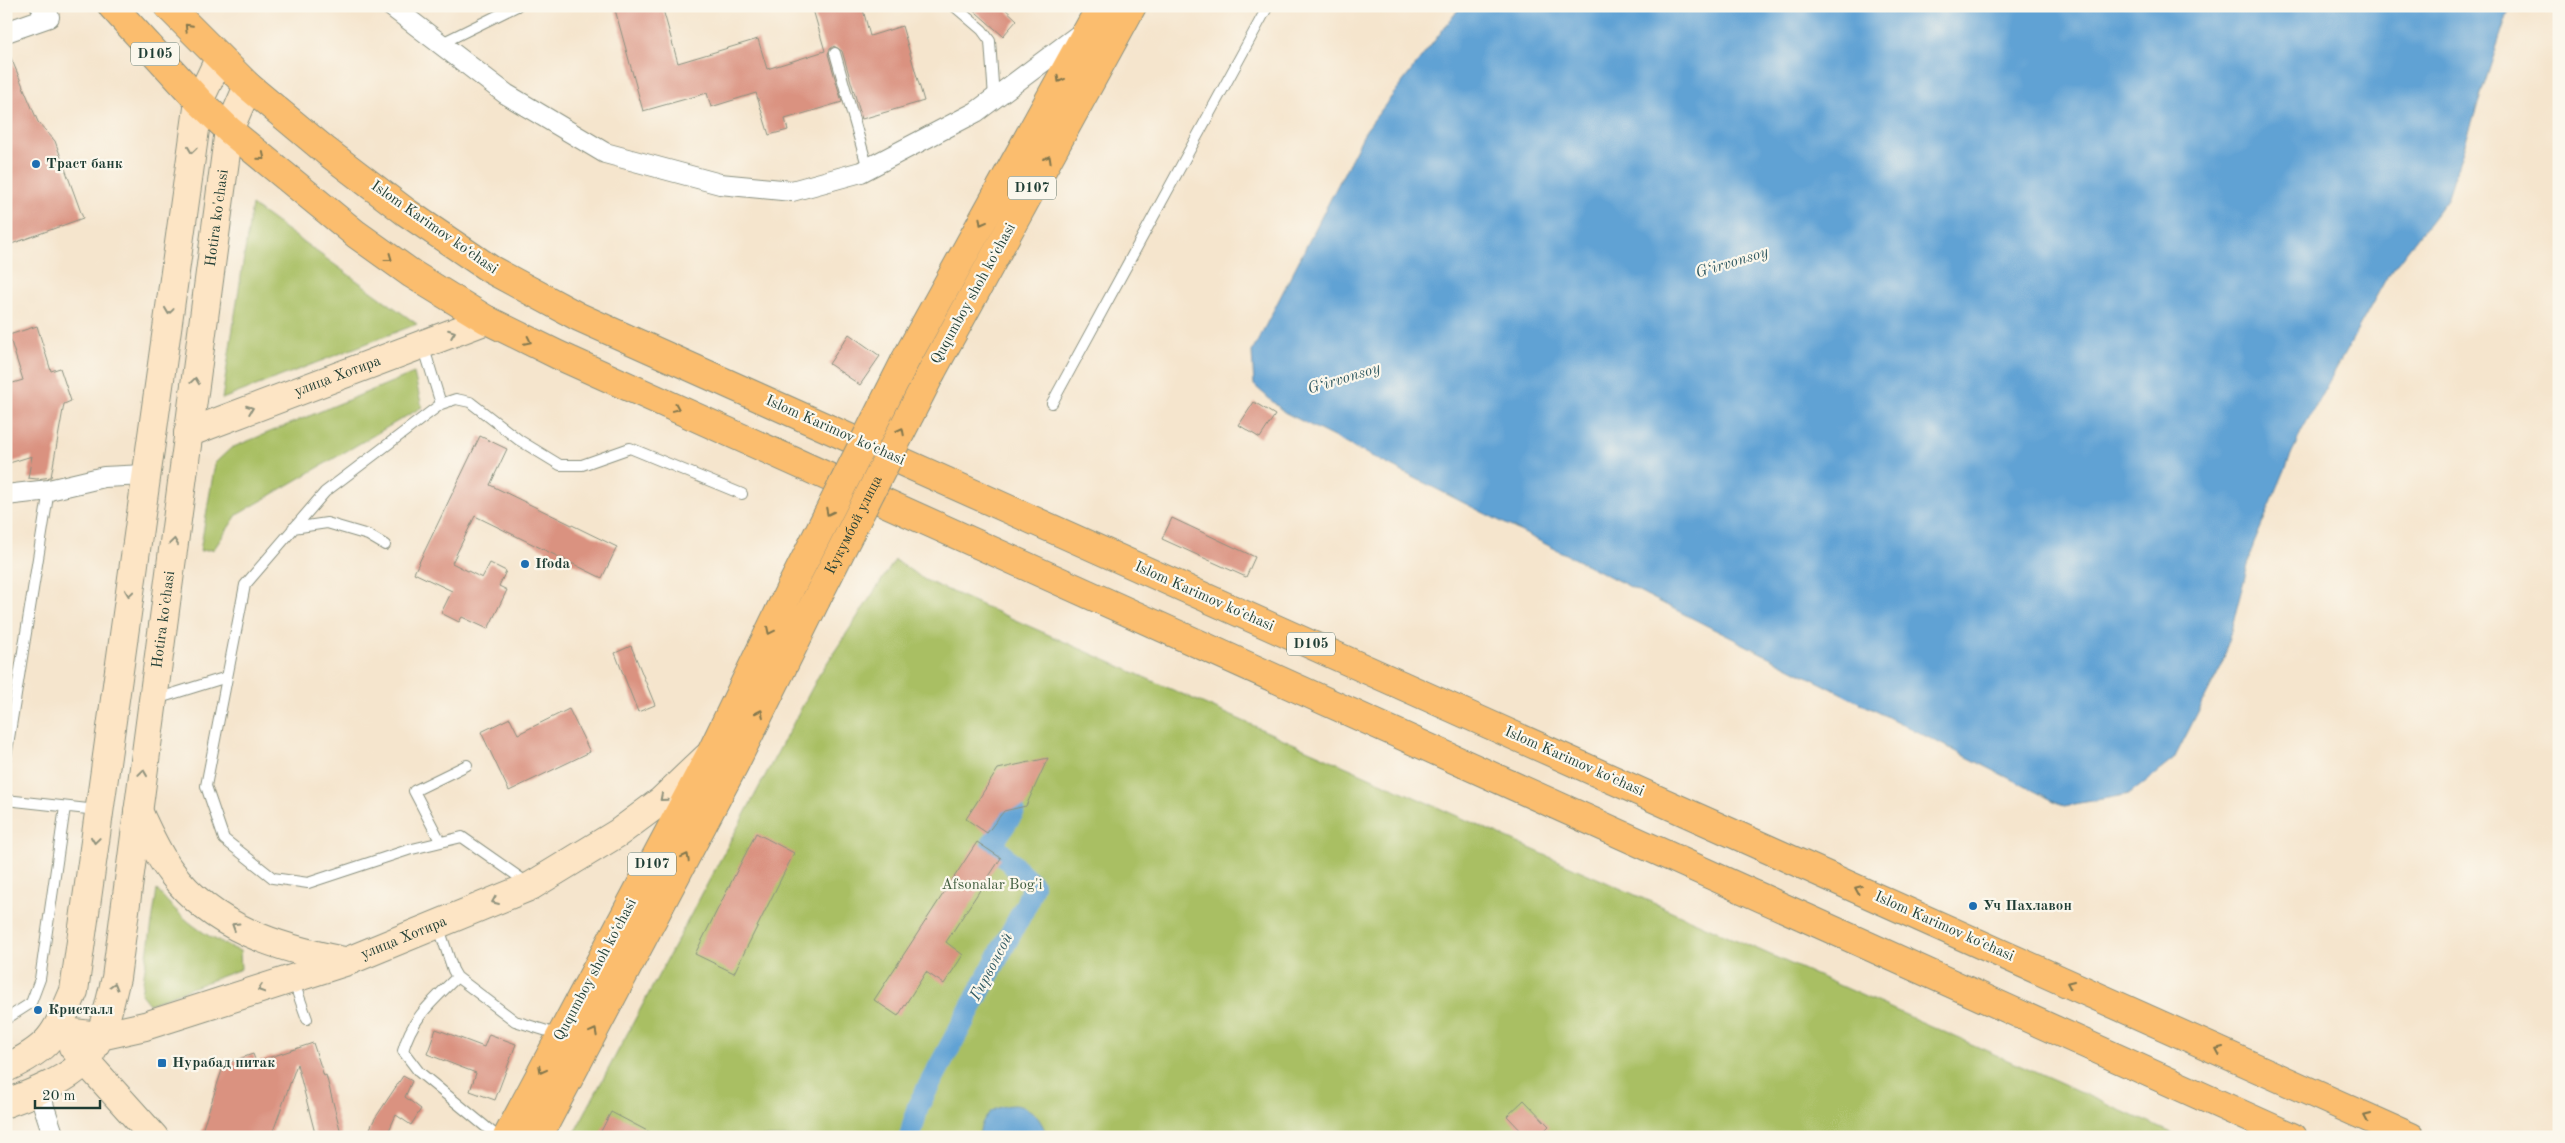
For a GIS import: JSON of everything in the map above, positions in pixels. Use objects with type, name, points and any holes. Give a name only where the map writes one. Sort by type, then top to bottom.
[{"type":"main road","name":"D105","points":[[112,6],[199,101],[229,130],[356,234],[412,274],[487,320],[558,356],[2292,1137]]},
{"type":"main road","name":"Islom Karimov koʻchasi","points":[[168,6],[248,86],[326,150],[449,242],[490,269],[579,317],[1965,924],[2411,1137]]},
{"type":"main road","name":"Ququmboy shoh koʻchasi","points":[[932,371],[1132,6]]},
{"type":"main road","name":"Ququmboy shoh koʻchasi","points":[[906,359],[1095,17]]},
{"type":"main road","points":[[6,1068],[33,1055],[56,1031],[74,991],[199,101],[219,59]]},
{"type":"main road","name":"Hotira ko'chasi","points":[[6,1103],[39,1092],[86,1060],[100,1036],[116,978],[229,130],[248,86]]},
{"type":"main road","name":"улица Хотира","points":[[188,433],[487,320]]},
{"type":"main road","name":"Кукумбой улица","points":[[791,587],[906,359]]},
{"type":"main road","name":"Кукумбой улица","points":[[816,600],[932,371]]},
{"type":"main road","name":"Ququmboy shoh koʻchasi","points":[[507,1137],[712,753],[791,587]]},
{"type":"main road","name":"Ququmboy shoh koʻchasi","points":[[538,1137],[734,766],[816,600]]},
{"type":"main road","name":"улица Хотира","points":[[56,1031],[100,1036],[145,1026],[348,961],[531,886],[618,833],[661,801],[712,753]]},
{"type":"main road","points":[[138,811],[171,872],[193,895],[216,914],[269,943],[304,953],[348,961]]},
{"type":"main road","points":[[56,1031],[86,1060],[154,1137]]},
{"type":"street","points":[[6,32],[49,17],[41,6]]},
{"type":"street","points":[[391,6],[506,94],[605,153],[720,184],[792,191],[868,168],[976,112],[1095,17]]},
{"type":"street","points":[[6,495],[48,490],[104,477],[145,475]]},
{"type":"street","points":[[39,1092],[52,1131],[68,1137]]},
{"type":"lane","points":[[440,44],[518,6]]},
{"type":"lane","points":[[954,6],[982,30],[990,41],[994,99]]},
{"type":"lane","points":[[1052,403],[1268,6]]},
{"type":"lane","points":[[835,52],[868,168]]},
{"type":"lane","points":[[422,344],[441,404]]},
{"type":"lane","points":[[531,886],[462,837],[440,841],[308,883],[273,878],[224,838],[206,786],[245,585],[325,492],[441,404],[456,400],[470,402],[519,440],[560,465],[582,465],[630,448],[742,494]]},
{"type":"lane","points":[[6,757],[48,490]]},
{"type":"lane","points":[[293,528],[328,523],[368,535],[385,545]]},
{"type":"lane","points":[[153,700],[227,677]]},
{"type":"lane","points":[[440,841],[414,791],[466,765]]},
{"type":"lane","points":[[6,800],[99,810]]},
{"type":"lane","points":[[6,1019],[31,1002],[40,978],[65,807]]},
{"type":"lane","points":[[437,924],[457,977],[515,1021],[561,1035]]},
{"type":"lane","points":[[457,977],[428,1005],[408,1032],[403,1052],[419,1072],[498,1137]]},
{"type":"lane","points":[[292,979],[307,1019]]},
{"type":"green space","points":[[252,205],[417,324],[222,399]]},
{"type":"green space","points":[[414,373],[422,407],[237,515],[214,549],[200,551],[215,463],[231,448]]},
{"type":"green space","name":"Afsonalar Bog'i","points":[[895,560],[925,580],[2181,1137],[572,1137],[819,675]]},
{"type":"green space","points":[[157,890],[194,926],[240,951],[241,969],[149,1004],[141,994]]},
{"type":"water","name":"G‘irvonsoy","points":[[1461,6],[2510,6],[2447,199],[2387,277],[2301,432],[2253,546],[2222,665],[2174,759],[2130,794],[2064,806],[1284,412],[1254,385],[1252,352],[1366,130]]},
{"type":"water","points":[[1014,1105],[1026,1108],[1036,1115],[1047,1137],[979,1137],[982,1123],[989,1113],[1000,1107]]},
{"type":"building","points":[[614,6],[662,6],[678,63],[758,39],[767,69],[825,51],[812,6],[862,6],[870,36],[902,26],[924,101],[862,119],[842,51],[834,46],[828,54],[842,102],[785,119],[788,130],[769,135],[756,93],[711,107],[707,93],[643,111]]},
{"type":"building","points":[[969,6],[1002,6],[1017,20],[1003,36]]},
{"type":"building","points":[[6,46],[38,122],[55,141],[83,218],[6,246]]},
{"type":"building","points":[[37,326],[51,371],[60,368],[71,401],[64,404],[51,477],[37,479],[28,478],[32,456],[6,464],[6,385],[23,380],[9,335]]},
{"type":"building","points":[[849,334],[880,356],[860,385],[829,364]]},
{"type":"building","points":[[1254,402],[1275,415],[1260,438],[1239,425]]},
{"type":"building","points":[[480,436],[507,449],[490,485],[617,547],[602,578],[475,516],[452,563],[482,578],[490,563],[506,571],[499,586],[507,590],[488,629],[462,617],[459,622],[441,613],[452,591],[414,573]]},
{"type":"building","points":[[1172,518],[1255,557],[1246,577],[1162,539]]},
{"type":"building","points":[[631,646],[655,705],[638,712],[615,653]]},
{"type":"building","points":[[569,709],[590,752],[509,791],[481,732],[510,718],[518,734]]},
{"type":"building","points":[[1048,758],[1026,806],[1004,811],[987,833],[966,819],[998,769]]},
{"type":"building","points":[[756,833],[794,853],[734,973],[695,954]]},
{"type":"building","points":[[977,842],[1001,858],[946,942],[963,955],[944,984],[926,972],[898,1016],[874,1000]]},
{"type":"building","points":[[436,1029],[484,1047],[489,1034],[516,1044],[495,1100],[470,1091],[476,1073],[427,1054]]},
{"type":"building","points":[[313,1043],[324,1076],[326,1075],[342,1137],[316,1137],[297,1064],[271,1137],[200,1137],[224,1064],[253,1054],[256,1062]]},
{"type":"building","points":[[403,1076],[412,1081],[405,1097],[421,1109],[411,1125],[396,1115],[386,1137],[366,1137],[374,1120]]},
{"type":"building","points":[[1524,1100],[1549,1126],[1538,1137],[1527,1137],[1507,1116]]},
{"type":"building","points":[[611,1112],[659,1137],[598,1137]]},
{"type":"waterway","name":"Гирвонсой","points":[[910,1137],[918,1106],[1026,905],[1033,885],[992,844],[1014,811]]},
{"type":"place","name":"Траст банк","points":[[36,164]]},
{"type":"place","name":"Ifoda","points":[[525,564]]},
{"type":"place","name":"Уч Пахлавон","points":[[1973,906]]},
{"type":"place","name":"Кристалл","points":[[38,1010]]},
{"type":"place","name":"Нурабад питак","points":[[162,1063]]}]
